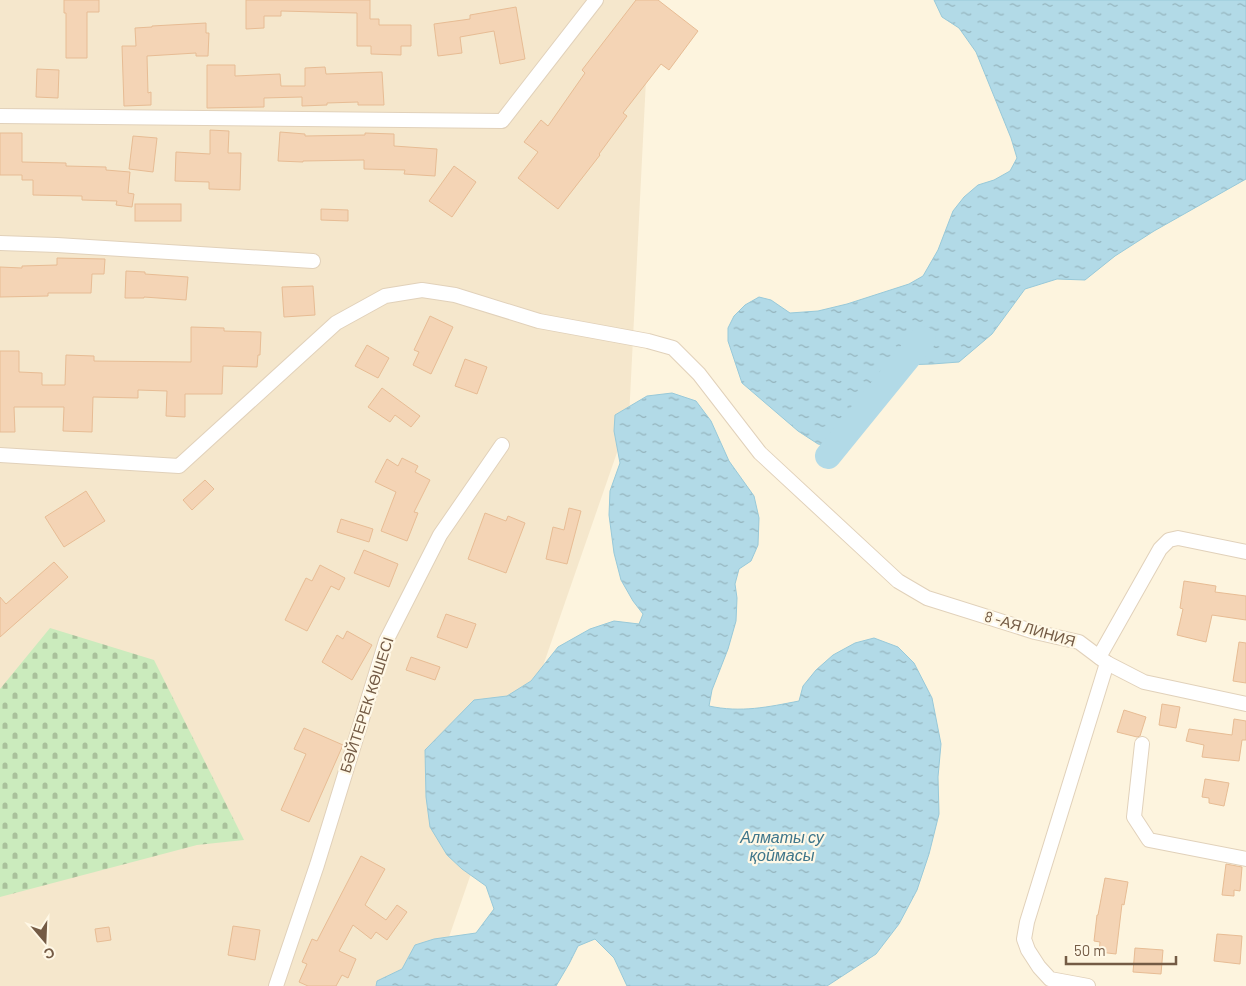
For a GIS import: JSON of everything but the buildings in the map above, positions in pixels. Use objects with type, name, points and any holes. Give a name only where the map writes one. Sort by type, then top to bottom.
[{"type":"street","points":[[0,116],[502,121],[596,0]]},
{"type":"street","points":[[0,243],[312,261]]},
{"type":"street","name":"8 -АЯ ЛИНИЯ","points":[[0,455],[179,466],[336,323],[384,296],[422,290],[455,295],[539,321],[648,341],[673,348],[699,374],[760,453],[898,580],[927,598],[1035,632],[1079,642],[1103,660],[1144,682],[1246,704]]},
{"type":"street","name":"БӘЙТЕРЕК КӨШЕСІ","points":[[276,986],[386,641],[440,535],[502,445]]},
{"type":"street","points":[[1088,986],[1049,982],[1028,950],[1024,939],[1103,660],[1160,549],[1169,540],[1178,538],[1246,552]]},
{"type":"street","points":[[1142,744],[1134,817],[1148,840],[1246,859]]},
{"type":"shaded area","points":[[0,0],[650,0],[629,418],[432,986],[0,986]]},
{"type":"green space","points":[[50,628],[154,660],[244,840],[197,845],[0,897],[0,689]]},
{"type":"water","points":[[934,0],[1246,0],[1246,179],[1154,231],[1115,256],[1085,280],[1057,279],[1025,289],[992,334],[959,362],[900,365],[873,385],[867,419],[836,447],[818,444],[798,431],[742,383],[728,341],[728,328],[734,316],[745,305],[759,297],[771,300],[790,313],[818,311],[847,304],[909,284],[923,276],[938,250],[953,211],[964,197],[978,185],[994,180],[1010,171],[1017,158],[1011,138],[976,52],[959,28],[942,17]]},
{"type":"water","name":"Алматы су қоймасы","points":[[672,393],[696,401],[711,421],[729,461],[754,496],[759,518],[758,545],[751,561],[739,569],[735,584],[737,598],[736,621],[728,649],[712,690],[709,706],[743,709],[799,701],[803,686],[816,670],[833,655],[855,643],[874,638],[898,647],[914,663],[932,698],[941,744],[938,777],[939,814],[929,854],[917,890],[899,924],[876,954],[827,986],[627,986],[614,958],[595,939],[578,946],[556,986],[376,986],[377,981],[402,969],[415,945],[434,939],[476,933],[494,909],[486,886],[462,869],[447,855],[430,827],[426,797],[425,750],[474,700],[507,696],[531,681],[558,647],[590,629],[614,621],[639,624],[643,614],[621,580],[614,553],[609,515],[610,491],[620,463],[614,431],[615,415],[647,396]]},
{"type":"waterway","points":[[828,456],[923,339]]}]
